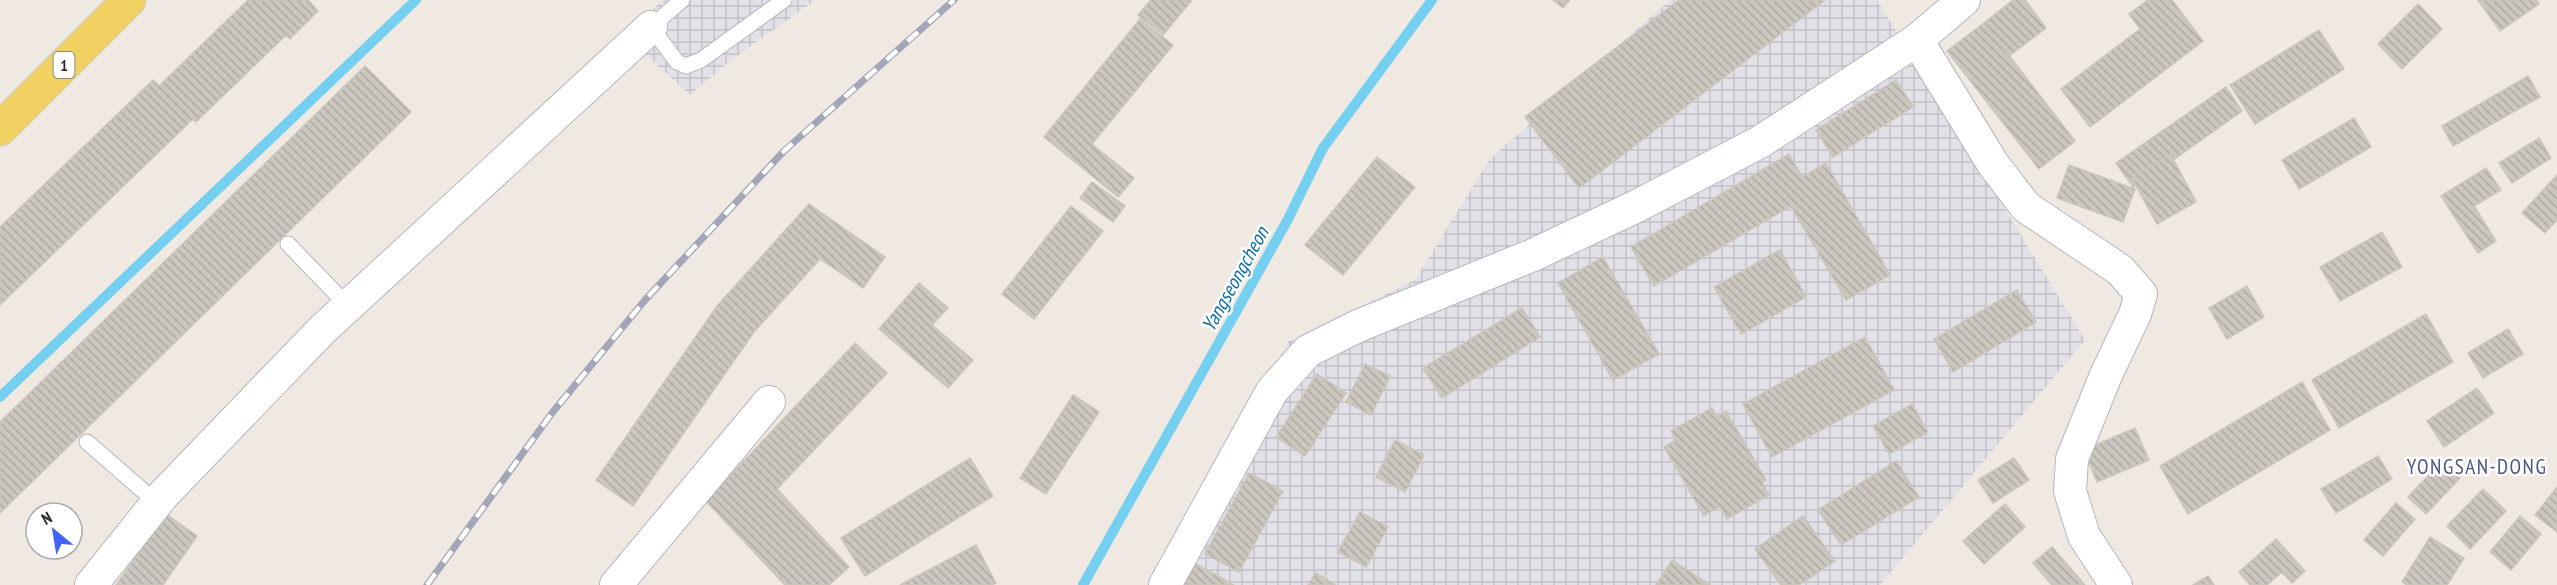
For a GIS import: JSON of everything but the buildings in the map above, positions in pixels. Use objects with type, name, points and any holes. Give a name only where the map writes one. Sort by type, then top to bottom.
[{"type":"main road","name":"1","points":[[0,129],[129,0]]},
{"type":"street","points":[[1165,585],[1272,391],[1308,351],[1358,326],[1533,255],[1656,196],[1760,142],[1917,40],[1964,0]]},
{"type":"street","points":[[91,585],[157,503],[322,330],[651,27]]},
{"type":"street","points":[[1917,40],[1994,164],[2026,207],[2120,270],[2141,294],[2135,314],[2106,375],[2072,459],[2070,491],[2084,536],[2115,585]]},
{"type":"street","points":[[616,585],[769,402]]},
{"type":"lane","points":[[682,0],[651,27],[677,62],[686,66],[701,60],[784,0]]},
{"type":"lane","points":[[288,244],[348,306]]},
{"type":"lane","points":[[87,441],[157,503]]},
{"type":"shaded area","points":[[662,0],[815,0],[730,61],[690,95],[627,37]]},
{"type":"shaded area","points":[[1670,0],[1877,0],[2085,340],[1880,585],[1159,585],[1288,342],[1415,280],[1490,159]]},
{"type":"waterway","points":[[0,397],[416,0]]},
{"type":"waterway","name":"Yangseongcheon","points":[[1083,585],[1287,221],[1323,148],[1432,0]]},
{"type":"railway","points":[[427,585],[552,413],[645,300],[784,151],[954,0]]},
{"type":"district","name":"YONGSAN-DONG","points":[[2477,467]]}]
